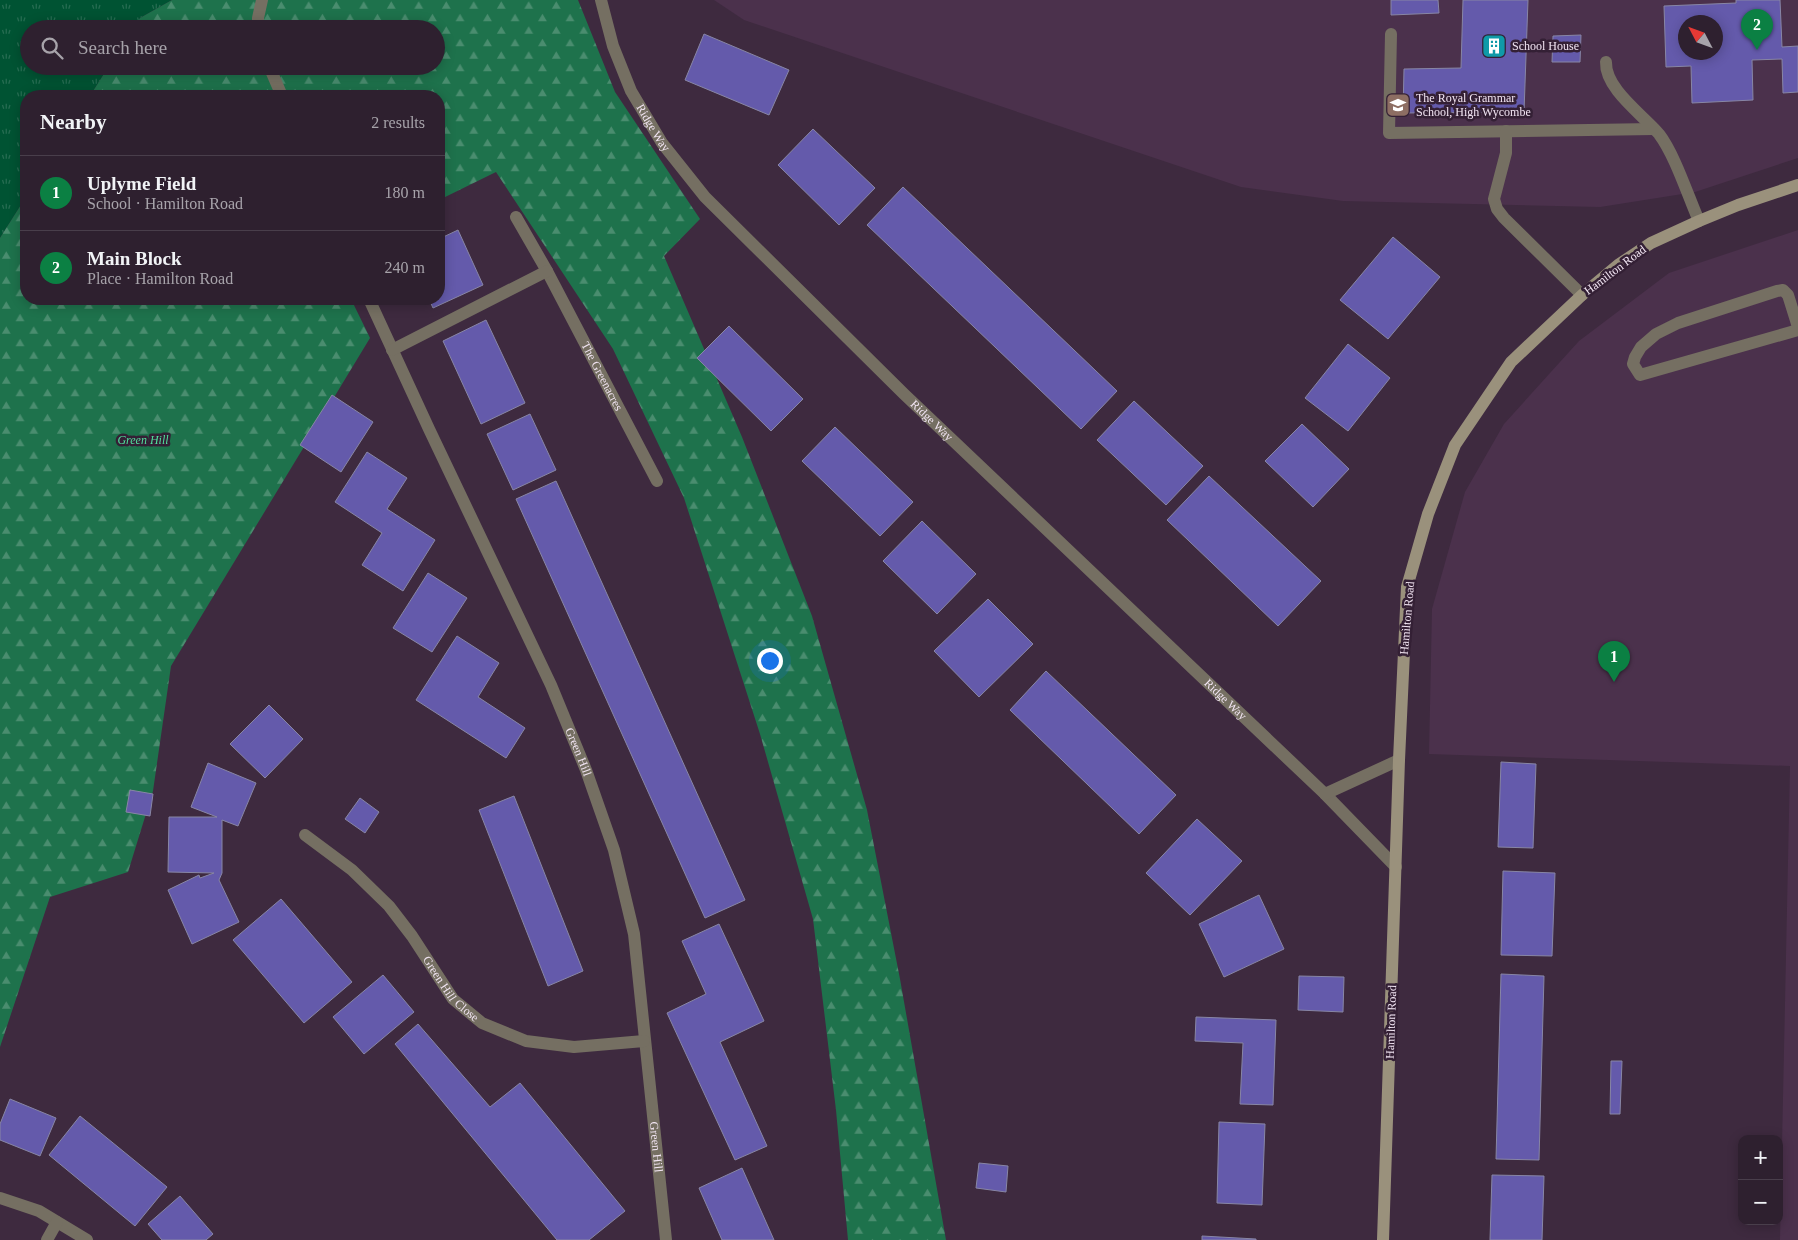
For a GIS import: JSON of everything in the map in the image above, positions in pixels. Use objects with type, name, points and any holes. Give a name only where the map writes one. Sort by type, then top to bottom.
[{"type":"street","points":[[258,20],[262,0]]},
{"type":"street","name":"Ridge Way","points":[[601,0],[613,46],[631,90],[662,143],[705,197],[911,401],[1324,794],[1396,867]]},
{"type":"street","points":[[1391,34],[1388,132],[1654,129]]},
{"type":"street","points":[[1606,62],[1607,72],[1618,90],[1654,129],[1668,150],[1699,221]]},
{"type":"street","points":[[273,75],[279,90]]},
{"type":"street","points":[[1506,131],[1506,153],[1494,199],[1497,210],[1582,294]]},
{"type":"street","name":"Hamilton Road","points":[[1383,1240],[1399,760],[1408,587],[1428,514],[1448,462],[1455,445],[1511,362],[1582,294],[1618,265],[1650,243],[1699,221],[1738,205],[1798,186]]},
{"type":"street","name":"The Greenacres","points":[[516,217],[547,270],[657,481]]},
{"type":"street","points":[[392,350],[547,270]]},
{"type":"street","points":[[1783,290],[1788,295],[1798,329],[1640,375],[1633,364],[1635,356],[1641,348],[1656,334],[1678,323],[1777,291],[1783,290]]},
{"type":"street","name":"Green Hill","points":[[373,305],[392,350],[551,685],[586,770],[614,850],[634,934],[666,1240]]},
{"type":"street","points":[[1324,794],[1399,760]]},
{"type":"street","name":"Green Hill Close","points":[[304,835],[352,870],[389,906],[412,936],[453,998],[482,1022],[526,1041],[574,1047],[644,1041]]},
{"type":"street","points":[[0,1198],[39,1211],[87,1240]]},
{"type":"street","points":[[46,1240],[58,1222]]},
{"type":"shaded area","name":"The Royal Grammar School, High Wycombe","points":[[714,0],[1798,0],[1798,158],[1695,192],[1600,207],[1343,201],[1241,187],[744,20]]},
{"type":"shaded area","points":[[1798,230],[1798,1240],[1780,1240],[1780,1225],[1783,1225],[1782,1135],[1790,766],[1429,754],[1432,609],[1465,492],[1504,424],[1579,341],[1669,273]]},
{"type":"green space","points":[[0,0],[172,0],[139,20],[20,20],[20,75],[103,75],[94,90],[20,90],[20,206],[0,238]]},
{"type":"green space","points":[[172,0],[578,0],[615,92],[700,219],[664,256],[742,437],[812,616],[867,810],[900,979],[946,1240],[848,1240],[836,1110],[813,919],[760,734],[684,498],[613,349],[496,172],[445,197],[445,90],[94,90],[103,75],[445,75],[445,20],[139,20]]},
{"type":"green space","name":"Green Hill","points":[[20,206],[20,305],[354,305],[370,338],[171,666],[153,791],[128,872],[50,897],[0,1047],[0,238]]},
{"type":"building","points":[[1391,0],[1438,0],[1439,13],[1391,15]]},
{"type":"building","name":"School House","points":[[1463,0],[1528,0],[1524,112],[1403,113],[1404,69],[1461,68]]},
{"type":"building","points":[[1736,0],[1780,0],[1782,47],[1798,46],[1798,92],[1783,93],[1782,59],[1752,60],[1753,100],[1692,103],[1691,66],[1666,67],[1664,6],[1736,3]]},
{"type":"building","points":[[704,34],[789,70],[769,115],[685,80]]},
{"type":"building","points":[[1581,35],[1580,62],[1552,62],[1553,36]]},
{"type":"building","points":[[813,129],[875,188],[839,225],[778,165]]},
{"type":"building","points":[[903,187],[1117,391],[1081,429],[867,225]]},
{"type":"building","points":[[458,230],[483,285],[445,302],[445,236]]},
{"type":"building","points":[[1393,237],[1440,277],[1388,339],[1340,300]]},
{"type":"building","points":[[486,320],[525,403],[481,424],[443,341]]},
{"type":"building","points":[[729,326],[803,399],[771,431],[697,358]]},
{"type":"building","points":[[1348,344],[1390,378],[1348,431],[1305,398]]},
{"type":"building","points":[[332,395],[373,422],[341,472],[300,445]]},
{"type":"building","points":[[1134,401],[1203,466],[1166,505],[1097,440]]},
{"type":"building","points":[[530,414],[556,470],[513,490],[487,434]]},
{"type":"building","points":[[1302,424],[1349,469],[1313,507],[1265,461]]},
{"type":"building","points":[[835,427],[913,502],[880,536],[802,461]]},
{"type":"building","points":[[367,452],[407,478],[387,509],[435,540],[403,591],[362,565],[382,533],[335,502]]},
{"type":"building","points":[[1209,476],[1321,581],[1278,626],[1167,520]]},
{"type":"building","points":[[556,481],[745,900],[705,918],[516,499]]},
{"type":"building","points":[[922,521],[976,574],[937,614],[883,561]]},
{"type":"building","points":[[428,573],[467,598],[432,652],[393,628]]},
{"type":"building","points":[[988,599],[1033,644],[979,697],[934,651]]},
{"type":"building","points":[[457,636],[499,663],[478,697],[525,728],[506,758],[416,700]]},
{"type":"building","points":[[1046,671],[1176,795],[1139,834],[1010,710]]},
{"type":"building","points":[[269,705],[303,739],[265,778],[230,744]]},
{"type":"building","points":[[1501,762],[1536,764],[1533,848],[1498,847]]},
{"type":"building","points":[[208,763],[256,783],[238,826],[222,820],[222,873],[219,880],[239,922],[192,944],[168,890],[199,875],[200,878],[214,873],[168,872],[169,817],[217,817],[191,807]]},
{"type":"building","points":[[130,790],[153,794],[150,816],[126,812]]},
{"type":"building","points":[[514,796],[583,971],[548,986],[479,810]]},
{"type":"building","points":[[360,798],[379,812],[365,833],[345,819]]},
{"type":"building","points":[[1197,819],[1242,861],[1190,915],[1146,873]]},
{"type":"building","points":[[1503,871],[1555,873],[1552,956],[1501,955]]},
{"type":"building","points":[[1259,895],[1284,949],[1224,977],[1199,924]]},
{"type":"building","points":[[281,899],[352,982],[304,1023],[233,940]]},
{"type":"building","points":[[719,924],[764,1021],[720,1042],[767,1146],[735,1160],[667,1013],[706,994],[682,941]]},
{"type":"building","points":[[1501,974],[1544,976],[1539,1160],[1496,1159]]},
{"type":"building","points":[[383,975],[414,1012],[364,1054],[333,1017]]},
{"type":"building","points":[[1299,976],[1344,977],[1343,1012],[1298,1010]]},
{"type":"building","points":[[1196,1017],[1276,1020],[1273,1105],[1240,1104],[1243,1043],[1195,1041]]},
{"type":"building","points":[[418,1024],[490,1107],[520,1083],[625,1211],[589,1240],[557,1240],[395,1044]]},
{"type":"building","points":[[1611,1061],[1622,1061],[1620,1114],[1610,1114]]},
{"type":"building","points":[[10,1099],[56,1118],[40,1156],[0,1140],[0,1124]]},
{"type":"building","points":[[80,1116],[167,1187],[135,1226],[49,1155]]},
{"type":"building","points":[[1219,1122],[1265,1124],[1262,1205],[1217,1203]]},
{"type":"building","points":[[979,1163],[1008,1166],[1006,1192],[976,1188]]},
{"type":"building","points":[[742,1168],[774,1240],[722,1240],[699,1188]]},
{"type":"building","points":[[1492,1175],[1544,1176],[1542,1240],[1490,1240]]},
{"type":"building","points":[[180,1196],[213,1234],[206,1240],[162,1240],[148,1224]]},
{"type":"building","points":[[1202,1236],[1256,1239],[1256,1240],[1202,1240]]},
{"type":"place","name":"School House","points":[[1494,46]]},
{"type":"place","name":"Main Block","points":[[1757,50]]},
{"type":"place","name":"The Royal Grammar School, High Wycombe","points":[[1398,105]]},
{"type":"place","name":"Uplyme Field","points":[[1614,682]]}]
